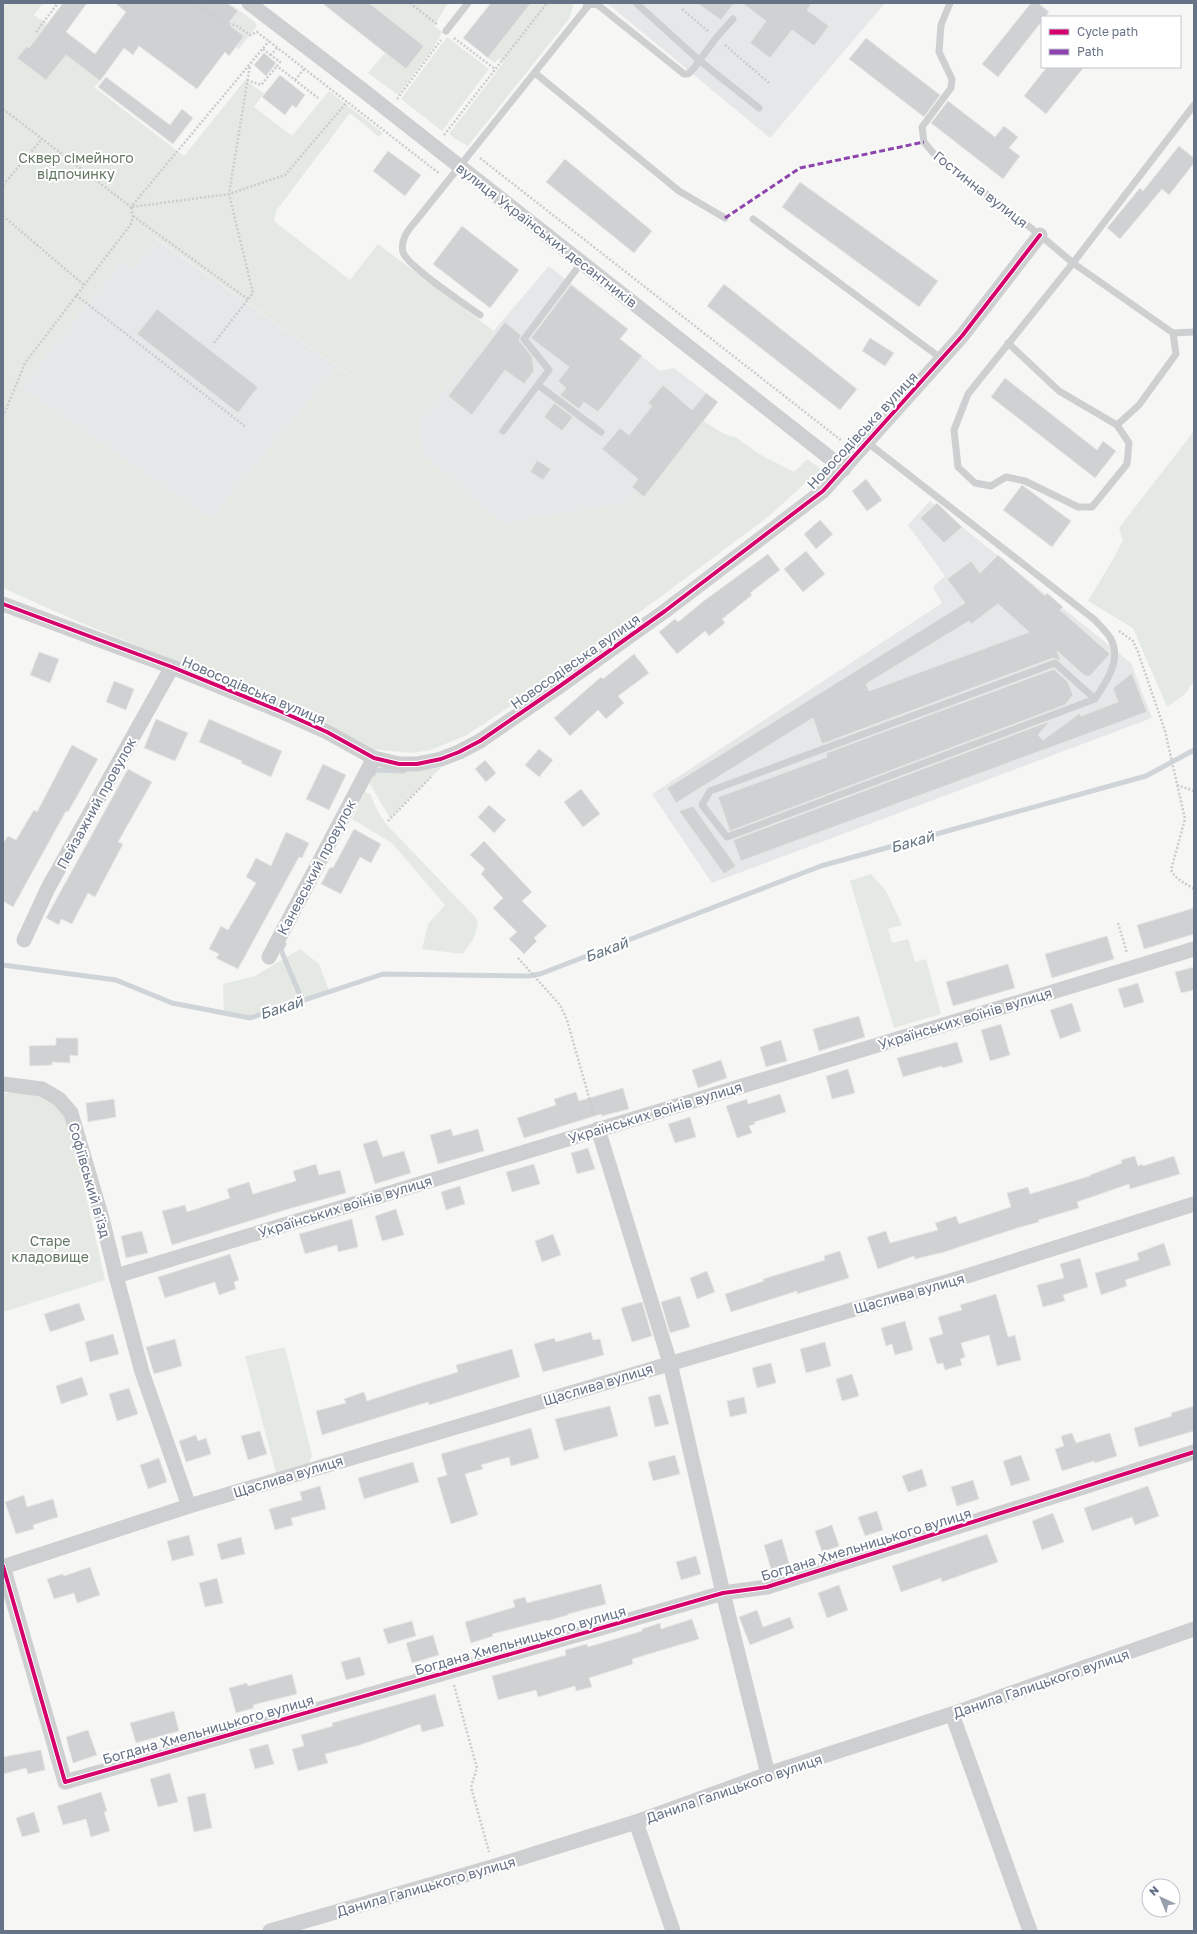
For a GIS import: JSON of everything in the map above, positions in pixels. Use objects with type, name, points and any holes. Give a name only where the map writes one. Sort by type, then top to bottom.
[{"type":"street","name":"вулиця Українських десантників","points":[[249,3],[360,88],[844,469]]},
{"type":"street","name":"Новосодівська вулиця","points":[[3,604],[172,667],[327,732],[374,758],[399,764],[417,764],[440,759],[459,752],[480,741],[665,611],[823,491],[868,443],[962,336],[1040,235]]},
{"type":"street","name":"Пейзажний провулок","points":[[24,940],[48,888],[172,667]]},
{"type":"street","name":"Каневський провулок","points":[[269,957],[374,758]]},
{"type":"street","name":"Українських воїнів вулиця","points":[[116,1276],[1194,949]]},
{"type":"street","name":"Софіївський в'їзд","points":[[3,1084],[42,1089],[59,1099],[71,1113],[102,1218],[142,1372],[189,1506]]},
{"type":"street","points":[[598,1129],[670,1363],[723,1593],[768,1774]]},
{"type":"street","name":"Щаслива вулиця","points":[[3,1566],[189,1506],[970,1275],[1194,1204]]},
{"type":"street","name":"Богдана Хмельницького вулиця","points":[[3,1566],[65,1782],[723,1593],[767,1587],[1194,1452]]},
{"type":"street","name":"Данила Галицького вулиця","points":[[270,1931],[313,1925],[492,1866],[636,1822],[768,1774],[952,1714],[1194,1629]]},
{"type":"street","points":[[952,1714],[1030,1931]]},
{"type":"street","points":[[636,1822],[673,1931]]},
{"type":"lane","points":[[446,31],[468,3]]},
{"type":"lane","points":[[636,3],[700,60],[759,108]]},
{"type":"lane","name":"Гостинна вулиця","points":[[950,3],[941,25],[940,52],[952,79],[951,88],[922,127],[924,142],[934,154],[1040,235],[1072,263],[1173,333]]},
{"type":"lane","points":[[480,315],[415,267],[405,257],[402,251],[402,243],[406,233],[535,73],[587,5],[598,5],[678,71],[684,74],[688,74],[694,68],[733,19]]},
{"type":"lane","points":[[535,73],[679,191],[725,218]]},
{"type":"lane","points":[[1008,343],[1059,392],[1117,425],[1129,443],[1127,464],[1092,507],[1078,507],[1025,481],[1006,477],[991,486],[974,483],[958,467],[954,430],[968,394],[1008,343],[1072,263],[1194,105]]},
{"type":"lane","points":[[753,219],[942,359]]},
{"type":"lane","points":[[503,432],[549,370],[524,339],[582,262]]},
{"type":"lane","points":[[1117,425],[1140,405],[1176,354],[1173,333],[1194,332]]},
{"type":"lane","points":[[538,385],[601,432]]},
{"type":"lane","points":[[868,443],[1095,620],[1110,638],[1115,649],[1115,659],[1108,679],[1096,699],[727,837],[702,805],[710,791],[1055,663],[1096,699]]},
{"type":"path","points":[[36,32],[58,3]]},
{"type":"path","points":[[195,3],[223,23],[236,25],[250,35],[257,32],[448,180]]},
{"type":"path","points":[[410,3],[495,69]]},
{"type":"path","points":[[444,135],[547,3]]},
{"type":"path","points":[[397,99],[433,52],[446,31]]},
{"type":"path","points":[[131,207],[269,41]]},
{"type":"path","points":[[271,55],[277,48]]},
{"type":"path","points":[[248,80],[261,85],[280,62],[263,49]]},
{"type":"path","points":[[214,343],[252,293],[229,194],[250,65]]},
{"type":"path","points":[[277,66],[318,98]]},
{"type":"path","points":[[295,80],[304,69]]},
{"type":"path","points":[[391,95],[402,103]]},
{"type":"path","points":[[131,207],[229,194],[285,175],[347,102]]},
{"type":"path","points":[[3,108],[131,207],[133,216],[131,224],[25,363],[3,417]]},
{"type":"path","points":[[438,131],[449,140]]},
{"type":"path","points":[[3,185],[42,139]]},
{"type":"path","points":[[472,152],[842,441]]},
{"type":"path","points":[[3,216],[84,285]]},
{"type":"path","points":[[133,216],[248,300]]},
{"type":"path","points":[[76,295],[246,426]]},
{"type":"path","points":[[1117,630],[1133,641],[1165,731],[1185,819],[1171,870],[1181,882],[1194,889]]},
{"type":"path","points":[[388,821],[413,794],[434,775]]},
{"type":"path","points":[[1177,785],[1194,791]]},
{"type":"path","points":[[1118,923],[1132,968]]},
{"type":"path","points":[[518,958],[560,1005],[567,1020],[598,1129]]},
{"type":"path","points":[[450,1671],[477,1768],[471,1787],[492,1866]]},
{"type":"shaded area","points":[[159,3],[229,3],[244,14],[236,25],[250,35],[239,49],[180,5]]},
{"type":"shaded area","points":[[607,3],[885,3],[770,138]]},
{"type":"shaded area","points":[[156,239],[339,368],[211,519],[20,387],[123,260],[132,268]]},
{"type":"shaded area","points":[[549,266],[628,329],[620,339],[660,371],[674,368],[718,402],[644,497],[628,503],[521,520],[504,525],[424,456],[419,429],[415,423]]},
{"type":"shaded area","points":[[930,501],[1131,663],[1152,718],[712,883],[652,794],[942,603],[933,587],[945,576],[908,525]]},
{"type":"green space","name":"Сквер сімейного відпочинку","points":[[3,3],[43,3],[34,15],[47,24],[39,35],[100,81],[94,87],[184,156],[245,80],[264,93],[254,107],[292,136],[329,91],[383,133],[379,137],[350,113],[276,211],[274,221],[350,280],[378,244],[494,331],[416,423],[419,429],[424,456],[504,525],[521,520],[627,503],[637,491],[644,497],[703,421],[724,434],[737,438],[759,454],[794,472],[807,459],[821,469],[768,517],[605,638],[506,709],[467,735],[431,750],[411,753],[370,749],[311,716],[79,622],[3,588]],"holes":[[[157,239],[362,384],[337,367],[211,519],[20,387],[122,261],[132,268]]]},
{"type":"green space","points":[[369,3],[448,3],[434,26],[442,32],[432,50],[398,95],[368,73],[385,53],[406,69],[424,46]]},
{"type":"green space","points":[[531,3],[574,3],[569,19],[468,146],[449,134],[504,62],[499,58],[495,63],[488,58]]},
{"type":"green space","points":[[244,14],[255,22],[257,26],[250,35],[236,25]]},
{"type":"green space","points":[[447,37],[489,69],[442,131],[401,99]]},
{"type":"green space","points":[[1194,431],[1194,681],[1185,694],[1167,707],[1133,628],[1088,601],[1123,540],[1119,528]]},
{"type":"green space","points":[[444,765],[390,818],[368,781],[375,770],[410,770]]},
{"type":"green space","points":[[365,792],[370,794],[378,812],[387,825],[476,918],[478,925],[473,939],[463,954],[422,949],[428,924],[445,905],[392,843],[352,819]]},
{"type":"green space","points":[[871,874],[886,891],[902,925],[888,929],[892,943],[908,939],[915,962],[926,959],[941,1014],[894,1028],[850,881]]},
{"type":"green space","points":[[300,949],[319,964],[329,991],[250,1018],[224,1013],[223,984],[255,976]]},
{"type":"green space","name":"Старе кладовище","points":[[3,1093],[19,1093],[44,1097],[58,1105],[66,1115],[71,1128],[105,1280],[3,1312]]},
{"type":"green space","points":[[285,1347],[312,1455],[309,1463],[276,1473],[245,1356]]},
{"type":"building","points":[[63,3],[87,3],[66,32],[95,54],[126,12],[115,3],[227,3],[238,11],[228,24],[244,36],[229,56],[225,52],[197,89],[139,46],[133,55],[124,48],[100,81],[66,55],[46,80],[17,58],[27,46],[29,48]]},
{"type":"building","points":[[322,3],[369,3],[424,46],[406,69]]},
{"type":"building","points":[[491,3],[531,3],[488,58],[463,38]]},
{"type":"building","points":[[697,3],[734,3],[721,20]]},
{"type":"building","points":[[742,3],[812,3],[807,10],[829,26],[814,46],[792,30],[770,58],[750,43],[766,21]]},
{"type":"building","points":[[1031,3],[1038,3],[1049,12],[1046,16],[1041,16],[1041,22],[998,77],[982,64]]},
{"type":"building","points":[[866,38],[940,95],[924,117],[849,59]]},
{"type":"building","points":[[264,53],[276,63],[266,76],[254,65]]},
{"type":"building","points":[[1046,68],[1083,68],[1046,114],[1024,96]]},
{"type":"building","points":[[280,75],[305,95],[296,108],[292,105],[285,115],[262,97]]},
{"type":"building","points":[[106,77],[170,125],[182,109],[193,118],[173,144],[98,87]]},
{"type":"building","points":[[948,101],[995,137],[1004,126],[1018,137],[1009,148],[1020,156],[1003,179],[931,123]]},
{"type":"building","points":[[1179,146],[1194,158],[1194,163],[1169,195],[1162,189],[1120,239],[1107,228],[1140,188],[1143,191]]},
{"type":"building","points":[[388,151],[421,175],[405,196],[373,171]]},
{"type":"building","points":[[565,159],[652,231],[634,253],[546,182]]},
{"type":"building","points":[[800,182],[938,281],[919,307],[782,207]]},
{"type":"building","points":[[462,226],[519,270],[490,308],[433,264]]},
{"type":"building","points":[[724,284],[857,389],[840,410],[707,306]]},
{"type":"building","points":[[571,285],[628,329],[620,339],[642,356],[598,412],[584,402],[579,409],[560,395],[566,388],[558,381],[569,367],[531,338]]},
{"type":"building","points":[[157,309],[258,387],[238,413],[137,334]]},
{"type":"building","points":[[505,322],[521,335],[519,340],[532,357],[534,371],[524,384],[505,370],[472,415],[448,396]]},
{"type":"building","points":[[870,338],[894,353],[885,366],[862,351]]},
{"type":"building","points":[[1005,378],[1097,450],[1103,441],[1116,451],[1095,478],[991,397]]},
{"type":"building","points":[[663,385],[692,410],[706,393],[718,402],[644,497],[632,487],[638,479],[602,449],[620,428],[629,435],[652,406],[648,403]]},
{"type":"building","points":[[554,403],[573,417],[562,431],[544,417]]},
{"type":"building","points":[[537,460],[551,469],[543,480],[530,472]]},
{"type":"building","points":[[866,479],[882,500],[867,511],[852,491]]},
{"type":"building","points":[[1022,485],[1071,521],[1052,547],[1003,510]]},
{"type":"building","points":[[937,503],[962,527],[944,543],[920,518]]},
{"type":"building","points":[[820,520],[833,534],[816,549],[804,534]]},
{"type":"building","points":[[806,551],[825,574],[803,592],[784,569]]},
{"type":"building","points":[[768,554],[780,570],[750,593],[752,595],[722,619],[725,623],[709,636],[705,631],[677,654],[659,632],[675,619],[678,622],[705,600]]},
{"type":"building","points":[[998,555],[1045,596],[1047,593],[1063,607],[1060,610],[1110,654],[1090,676],[1085,676],[1057,651],[1061,661],[1053,658],[822,744],[813,718],[676,803],[667,788],[965,603],[947,579],[971,561],[980,573]],"holes":[[[998,604],[1029,632],[869,691],[866,684],[969,621],[971,624]]]},
{"type":"building","points":[[39,652],[59,659],[50,683],[30,675]]},
{"type":"building","points":[[634,654],[649,673],[618,696],[624,703],[606,719],[598,710],[570,736],[554,718],[601,677],[603,679]]},
{"type":"building","points":[[1054,669],[1068,682],[1073,695],[1065,705],[730,831],[718,797],[827,757],[826,753]]},
{"type":"building","points":[[1132,673],[1147,712],[741,861],[733,840],[1050,721],[1038,735],[1043,740],[1080,713],[1081,716],[1118,702],[1113,688]]},
{"type":"building","points":[[114,681],[134,689],[126,710],[106,702]]},
{"type":"building","points":[[156,719],[188,733],[175,761],[144,748]]},
{"type":"building","points":[[209,719],[282,751],[271,777],[241,763],[242,761],[199,742]]},
{"type":"building","points":[[72,745],[98,759],[68,812],[66,811],[13,907],[3,901],[3,843],[8,836],[16,840],[34,810],[37,812]]},
{"type":"building","points":[[539,749],[553,760],[539,777],[525,765]]},
{"type":"building","points":[[485,760],[496,773],[486,782],[475,769]]},
{"type":"building","points":[[323,764],[346,775],[329,810],[306,799]]},
{"type":"building","points":[[128,769],[152,782],[118,842],[123,844],[95,897],[88,893],[72,924],[61,919],[59,925],[46,918]]},
{"type":"building","points":[[581,789],[600,814],[583,827],[564,802]]},
{"type":"building","points":[[489,805],[506,820],[494,833],[478,817]]},
{"type":"building","points":[[693,806],[736,866],[724,874],[679,811]]},
{"type":"building","points":[[354,829],[381,844],[371,863],[360,857],[341,894],[321,884],[330,867],[333,868]]},
{"type":"building","points":[[286,832],[309,843],[302,858],[299,857],[238,969],[216,958],[219,954],[209,949],[221,926],[228,930],[256,883],[246,877],[256,858],[271,866]]},
{"type":"building","points":[[484,841],[532,892],[522,901],[547,926],[534,938],[537,941],[524,954],[509,939],[517,932],[493,908],[503,898],[481,874],[485,869],[470,855]]},
{"type":"building","points":[[1194,908],[1194,934],[1144,949],[1137,925]]},
{"type":"building","points":[[1107,936],[1114,959],[1052,978],[1045,954]]},
{"type":"building","points":[[1008,964],[1015,988],[953,1006],[946,982]]},
{"type":"building","points":[[1194,967],[1194,990],[1181,993],[1175,972]]},
{"type":"building","points":[[1138,983],[1144,1002],[1124,1008],[1118,989]]},
{"type":"building","points":[[1072,1003],[1081,1031],[1060,1039],[1050,1010]]},
{"type":"building","points":[[859,1016],[865,1037],[819,1051],[813,1029]]},
{"type":"building","points":[[1001,1024],[1010,1055],[990,1061],[981,1030]]},
{"type":"building","points":[[56,1038],[78,1038],[78,1056],[70,1055],[70,1063],[52,1062],[52,1065],[30,1066],[29,1046],[56,1045]]},
{"type":"building","points":[[781,1040],[787,1061],[766,1067],[760,1047]]},
{"type":"building","points":[[957,1042],[963,1062],[943,1068],[942,1066],[903,1077],[897,1058]]},
{"type":"building","points":[[721,1060],[727,1078],[698,1088],[692,1070]]},
{"type":"building","points":[[848,1069],[855,1093],[832,1099],[826,1076]]},
{"type":"building","points":[[623,1088],[629,1109],[602,1116],[601,1114],[524,1138],[517,1118],[556,1105],[554,1099],[576,1092],[579,1101]]},
{"type":"building","points":[[780,1094],[786,1112],[754,1122],[755,1124],[749,1126],[752,1133],[737,1138],[726,1106],[747,1099],[748,1104]]},
{"type":"building","points":[[114,1099],[116,1117],[88,1122],[86,1103]]},
{"type":"building","points":[[690,1117],[696,1137],[675,1143],[668,1124]]},
{"type":"building","points":[[451,1129],[453,1136],[478,1129],[484,1151],[438,1164],[430,1135]]},
{"type":"building","points":[[377,1140],[383,1157],[404,1151],[411,1173],[375,1184],[363,1144]]},
{"type":"building","points":[[588,1148],[595,1169],[577,1174],[571,1153]]},
{"type":"building","points":[[1135,1156],[1138,1166],[1142,1164],[1143,1166],[1174,1156],[1180,1174],[1130,1189],[1129,1184],[1077,1202],[1079,1208],[1038,1220],[1039,1222],[944,1252],[915,1259],[914,1256],[878,1269],[867,1237],[886,1231],[890,1243],[938,1230],[935,1223],[956,1216],[959,1224],[1011,1207],[1007,1193],[1028,1187],[1030,1194],[1090,1176],[1122,1163],[1121,1160]]},
{"type":"building","points":[[316,1164],[319,1175],[340,1170],[346,1193],[172,1245],[162,1211],[185,1205],[187,1212],[230,1198],[227,1189],[249,1182],[253,1194],[296,1181],[293,1171]]},
{"type":"building","points":[[534,1164],[540,1184],[512,1192],[506,1172]]},
{"type":"building","points":[[460,1186],[465,1204],[446,1210],[441,1192]]},
{"type":"building","points":[[396,1209],[404,1235],[382,1241],[375,1216]]},
{"type":"building","points":[[352,1219],[358,1247],[338,1252],[337,1245],[305,1254],[299,1234]]},
{"type":"building","points":[[142,1231],[148,1253],[126,1258],[121,1236]]},
{"type":"building","points":[[553,1234],[561,1255],[542,1262],[535,1241]]},
{"type":"building","points":[[1164,1243],[1171,1265],[1125,1280],[1127,1286],[1101,1295],[1095,1273],[1139,1260],[1137,1253]]},
{"type":"building","points":[[840,1251],[849,1278],[797,1294],[797,1291],[731,1312],[725,1294],[764,1281],[763,1279],[825,1260],[824,1256]]},
{"type":"building","points":[[230,1254],[239,1280],[234,1282],[236,1289],[219,1295],[215,1282],[165,1298],[158,1277]]},
{"type":"building","points":[[1080,1258],[1088,1287],[1063,1295],[1065,1301],[1043,1307],[1037,1285],[1064,1278],[1060,1264]]},
{"type":"building","points":[[707,1271],[715,1292],[697,1299],[690,1278]]},
{"type":"building","points":[[996,1294],[1008,1337],[1015,1335],[1021,1360],[997,1366],[989,1335],[961,1343],[965,1357],[960,1359],[962,1365],[945,1370],[943,1363],[937,1364],[929,1338],[943,1334],[938,1317],[962,1310],[960,1305]]},
{"type":"building","points":[[680,1296],[690,1327],[670,1333],[661,1302]]},
{"type":"building","points":[[642,1302],[652,1336],[632,1342],[621,1308]]},
{"type":"building","points":[[79,1303],[85,1320],[50,1332],[44,1314]]},
{"type":"building","points":[[905,1321],[913,1350],[895,1355],[892,1344],[886,1346],[881,1328]]},
{"type":"building","points":[[591,1332],[593,1340],[600,1339],[604,1355],[543,1372],[534,1344],[554,1338],[556,1342]]},
{"type":"building","points":[[113,1334],[119,1354],[90,1362],[85,1342]]},
{"type":"building","points":[[175,1339],[182,1366],[154,1374],[146,1347]]},
{"type":"building","points":[[825,1342],[831,1366],[806,1373],[800,1349]]},
{"type":"building","points":[[512,1349],[520,1377],[429,1405],[428,1402],[322,1435],[316,1411],[346,1403],[344,1399],[364,1392],[367,1401],[458,1372],[456,1365]]},
{"type":"building","points":[[771,1363],[776,1383],[757,1388],[752,1368]]},
{"type":"building","points":[[852,1374],[859,1396],[842,1401],[836,1379]]},
{"type":"building","points":[[82,1377],[88,1395],[61,1404],[56,1386]]},
{"type":"building","points":[[129,1388],[138,1414],[117,1421],[109,1394]]},
{"type":"building","points":[[660,1394],[669,1424],[655,1427],[648,1397]]},
{"type":"building","points":[[744,1397],[747,1413],[730,1417],[727,1401]]},
{"type":"building","points":[[610,1406],[618,1436],[564,1451],[555,1419]]},
{"type":"building","points":[[1194,1406],[1194,1431],[1139,1447],[1134,1428],[1172,1416],[1171,1413]]},
{"type":"building","points":[[531,1428],[539,1458],[511,1466],[509,1457],[481,1465],[483,1469],[465,1474],[478,1515],[451,1524],[437,1478],[447,1475],[441,1454]]},
{"type":"building","points":[[260,1431],[267,1454],[248,1460],[241,1436]]},
{"type":"building","points":[[1072,1433],[1076,1443],[1110,1433],[1117,1456],[1095,1463],[1094,1461],[1062,1471],[1055,1449],[1064,1446],[1061,1436]]},
{"type":"building","points":[[196,1435],[198,1441],[206,1438],[211,1454],[186,1462],[179,1441]]},
{"type":"building","points":[[675,1455],[680,1474],[653,1481],[648,1462]]},
{"type":"building","points":[[1021,1455],[1030,1480],[1011,1486],[1003,1461]]},
{"type":"building","points":[[159,1458],[167,1482],[148,1489],[140,1465]]},
{"type":"building","points":[[413,1462],[419,1482],[364,1499],[358,1478]]},
{"type":"building","points":[[922,1469],[927,1486],[908,1492],[902,1476]]},
{"type":"building","points":[[973,1480],[979,1499],[957,1506],[951,1487]]},
{"type":"building","points":[[320,1486],[326,1509],[291,1518],[293,1525],[275,1530],[269,1509],[302,1500],[300,1492]]},
{"type":"building","points":[[1148,1486],[1159,1516],[1135,1525],[1132,1517],[1092,1531],[1084,1508]]},
{"type":"building","points":[[24,1495],[27,1507],[53,1499],[58,1517],[33,1525],[34,1529],[16,1534],[5,1502]]},
{"type":"building","points":[[877,1511],[883,1530],[865,1536],[858,1517]]},
{"type":"building","points":[[1053,1513],[1064,1542],[1042,1550],[1032,1521]]},
{"type":"building","points":[[832,1525],[839,1546],[822,1552],[815,1531]]},
{"type":"building","points":[[987,1534],[998,1562],[942,1582],[941,1578],[901,1592],[892,1566]]},
{"type":"building","points":[[189,1535],[194,1555],[172,1561],[167,1541]]},
{"type":"building","points":[[241,1537],[245,1554],[221,1560],[217,1544]]},
{"type":"building","points":[[782,1539],[789,1563],[771,1569],[764,1545]]},
{"type":"building","points":[[696,1556],[701,1574],[681,1580],[676,1562]]},
{"type":"building","points":[[90,1567],[100,1595],[77,1603],[74,1593],[54,1599],[47,1579],[63,1574],[64,1576]]},
{"type":"building","points":[[217,1578],[223,1603],[205,1607],[199,1583]]},
{"type":"building","points":[[601,1584],[606,1604],[547,1621],[492,1634],[493,1636],[471,1643],[465,1622],[515,1607],[513,1600],[525,1597],[527,1603]]},
{"type":"building","points":[[839,1585],[848,1610],[827,1618],[818,1593]]},
{"type":"building","points":[[757,1610],[763,1627],[790,1617],[794,1628],[750,1645],[739,1617]]},
{"type":"building","points":[[692,1619],[699,1639],[632,1659],[633,1664],[589,1678],[592,1687],[576,1691],[575,1686],[538,1697],[536,1690],[498,1700],[492,1676],[566,1655],[565,1650],[587,1644],[588,1647],[642,1631],[642,1629],[660,1623],[661,1629]]},
{"type":"building","points":[[412,1621],[416,1636],[388,1644],[383,1629]]},
{"type":"building","points":[[433,1635],[439,1655],[412,1663],[406,1643]]},
{"type":"building","points":[[360,1657],[365,1675],[346,1680],[341,1662]]},
{"type":"building","points":[[292,1674],[297,1694],[253,1705],[254,1708],[236,1713],[229,1688],[247,1683],[248,1686]]},
{"type":"building","points":[[435,1694],[444,1726],[422,1732],[420,1724],[360,1745],[325,1754],[328,1763],[298,1771],[292,1749],[304,1746],[301,1735],[333,1726],[332,1723]]},
{"type":"building","points":[[174,1711],[179,1731],[136,1743],[130,1723]]},
{"type":"building","points":[[88,1730],[97,1755],[73,1763],[66,1737]]},
{"type":"building","points":[[268,1744],[274,1764],[255,1769],[249,1749]]},
{"type":"building","points":[[41,1750],[45,1770],[28,1774],[26,1768],[3,1774],[3,1757]]},
{"type":"building","points":[[170,1773],[178,1802],[158,1807],[150,1779]]},
{"type":"building","points":[[101,1792],[107,1811],[104,1812],[110,1831],[91,1837],[86,1819],[63,1825],[57,1806]]},
{"type":"building","points":[[205,1793],[212,1828],[194,1832],[187,1797]]},
{"type":"building","points":[[34,1812],[40,1832],[22,1837],[16,1818]]},
{"type":"waterway","name":"Бакай","points":[[3,965],[116,980],[172,1003],[250,1018],[383,974],[528,976],[540,974],[821,866],[1146,776],[1194,750]]},
{"type":"waterway","points":[[373,774],[375,770],[404,771]]},
{"type":"waterway","points":[[284,944],[281,950],[302,1000]]},
{"type":"marked path","points":[[725,218],[800,168],[924,142]]},
{"type":"cycle path","points":[[3,604],[172,667],[280,711],[327,732],[374,758],[399,764],[417,764],[441,759],[480,741],[560,686],[665,611],[823,491],[962,336],[1040,235]]},
{"type":"cycle path","points":[[3,1566],[65,1782],[723,1593],[767,1587],[1194,1452]]}]
